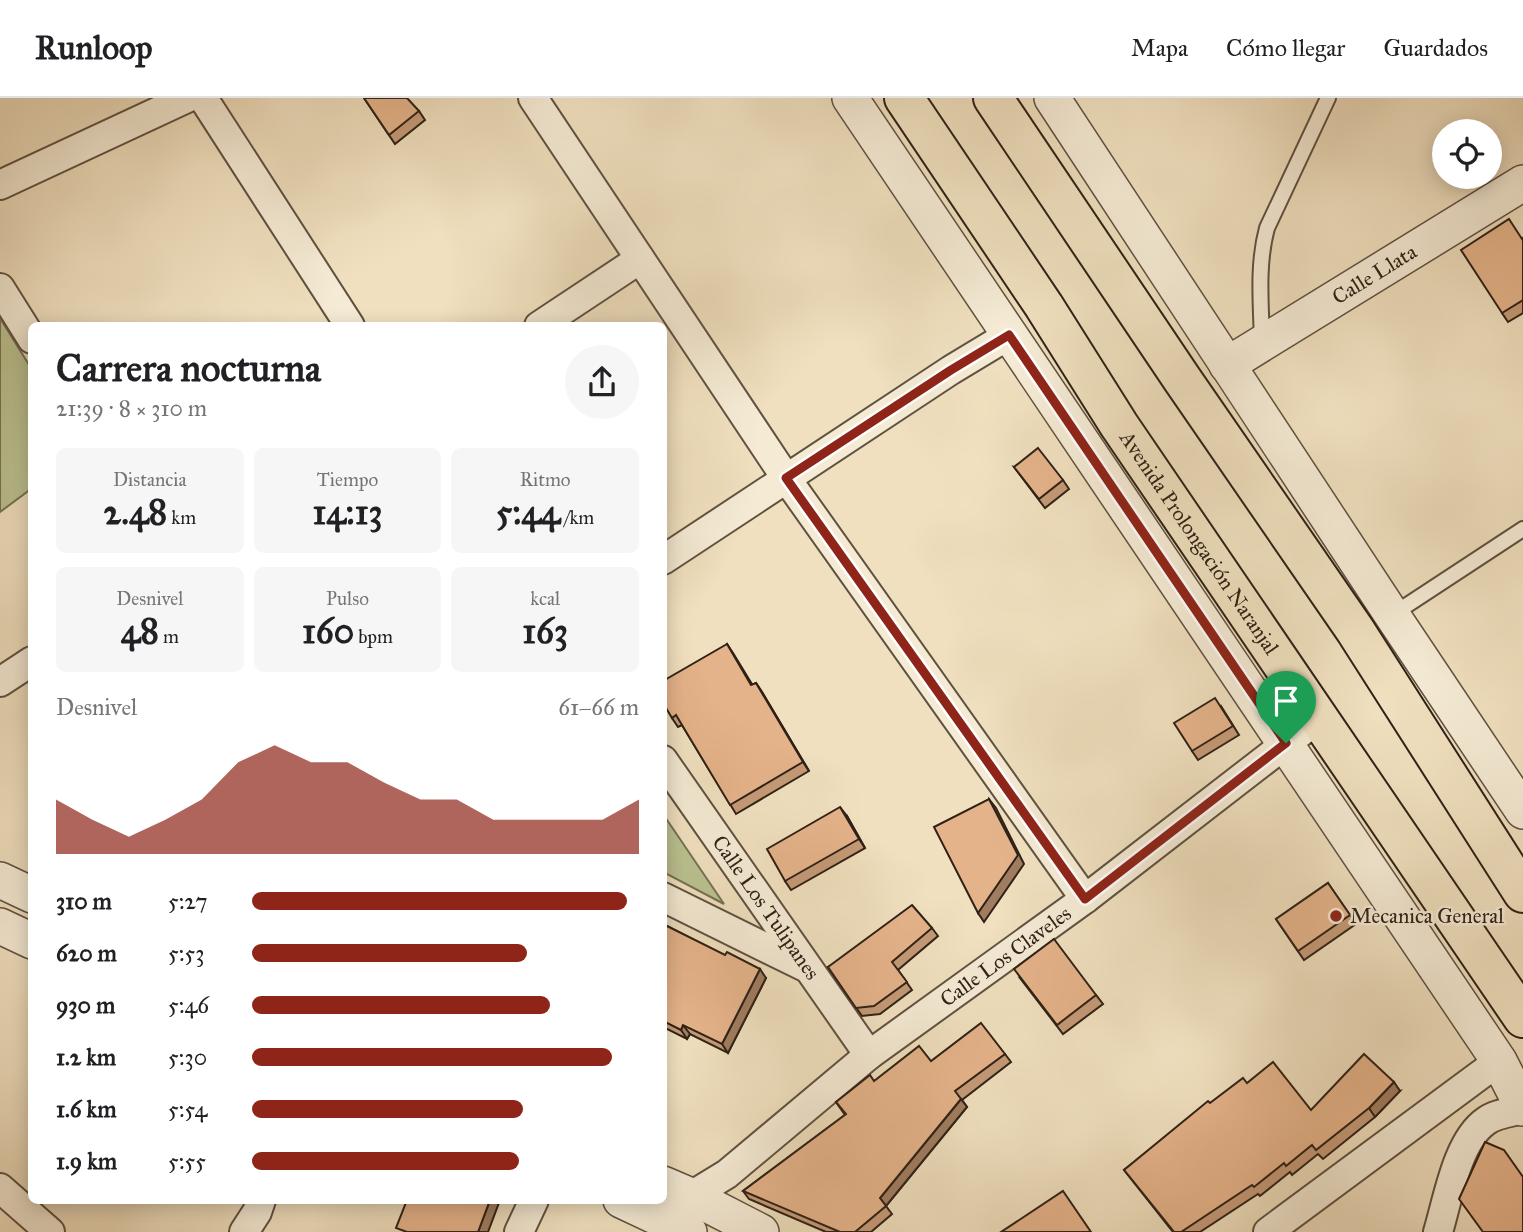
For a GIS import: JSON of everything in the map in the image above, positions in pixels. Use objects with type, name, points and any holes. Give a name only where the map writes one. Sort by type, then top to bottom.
[{"type":"main road","name":"Avenida Prolongación Naranjal","points":[[904,98],[1044,306],[1118,425],[1523,1018]]},
{"type":"main road","points":[[993,98],[1355,631],[1523,893]]},
{"type":"street","points":[[0,185],[187,98]]},
{"type":"street","points":[[203,98],[347,322]]},
{"type":"street","points":[[533,98],[786,478],[1085,899]]},
{"type":"street","name":"Avenida Prolongación Naranjal","points":[[850,98],[1499,1061],[1523,1108]]},
{"type":"street","points":[[1052,98],[1523,811]]},
{"type":"street","name":"Calle Llata","points":[[1227,365],[1523,183]]},
{"type":"street","points":[[546,322],[640,259]]},
{"type":"street","points":[[0,288],[28,333]]},
{"type":"street","points":[[667,557],[951,370],[1009,335]]},
{"type":"street","points":[[0,682],[28,664]]},
{"type":"street","name":"Calle Los Claveles","points":[[677,1190],[727,1174],[869,1055],[1085,899],[1319,718]]},
{"type":"street","name":"Calle Los Tulipanes","points":[[667,766],[869,1055]]},
{"type":"street","points":[[0,880],[28,893]]},
{"type":"street","points":[[667,899],[809,969]]},
{"type":"street","points":[[0,926],[28,939]]},
{"type":"street","points":[[1268,1232],[1499,1061]]},
{"type":"street","points":[[1438,1232],[1462,1152],[1473,1133],[1488,1119],[1523,1108]]},
{"type":"street","points":[[0,1188],[50,1232]]},
{"type":"street","points":[[677,1190],[761,1232]]},
{"type":"street","points":[[244,1232],[260,1204]]},
{"type":"street","points":[[519,1232],[532,1204]]},
{"type":"street","points":[[630,1204],[689,1232]]},
{"type":"lane","points":[[1262,344],[1260,267],[1267,228],[1328,98]]},
{"type":"lane","points":[[1392,615],[1523,529]]},
{"type":"green space","points":[[0,318],[28,363],[28,491],[0,512]]},
{"type":"green space","points":[[667,820],[724,904],[667,874]]},
{"type":"building","points":[[364,98],[407,98],[419,111],[389,135]]},
{"type":"building","points":[[1509,219],[1523,238],[1523,300],[1502,313],[1461,250]]},
{"type":"building","points":[[1038,448],[1063,480],[1039,499],[1014,467]]},
{"type":"building","points":[[727,644],[751,685],[756,683],[803,762],[730,805],[676,715],[672,718],[667,710],[667,679]]},
{"type":"building","points":[[1215,698],[1233,726],[1192,751],[1174,723]]},
{"type":"building","points":[[989,799],[1018,855],[978,913],[934,827]]},
{"type":"building","points":[[840,807],[859,839],[785,881],[767,849]]},
{"type":"building","points":[[1328,883],[1350,915],[1298,951],[1276,919]]},
{"type":"building","points":[[912,905],[932,928],[892,962],[907,982],[874,1006],[856,1008],[828,967]]},
{"type":"building","points":[[667,926],[760,969],[722,1044],[683,1025],[681,1030],[667,1023]]},
{"type":"building","points":[[1054,939],[1096,995],[1057,1025],[1014,969]]},
{"type":"building","points":[[981,1023],[1005,1054],[955,1091],[961,1099],[880,1198],[886,1206],[855,1232],[840,1232],[743,1191],[846,1114],[836,1102],[870,1075],[874,1081],[919,1046],[931,1061]]},
{"type":"building","points":[[1364,1054],[1394,1082],[1369,1108],[1316,1150],[1312,1145],[1286,1166],[1284,1163],[1254,1187],[1252,1185],[1181,1232],[1174,1232],[1124,1170],[1208,1101],[1210,1103],[1243,1078],[1247,1083],[1273,1062],[1311,1110]]},
{"type":"building","points":[[1485,1142],[1504,1150],[1523,1177],[1523,1232],[1483,1232],[1459,1199]]},
{"type":"building","points":[[1063,1191],[1091,1232],[1001,1232]]},
{"type":"building","points":[[405,1204],[488,1204],[478,1232],[407,1232],[396,1228]]},
{"type":"place","name":"Mecanica General","points":[[1336,916]]},
{"type":"route","points":[[1009,335],[1286,743],[1085,899],[786,478],[1009,335]]}]
